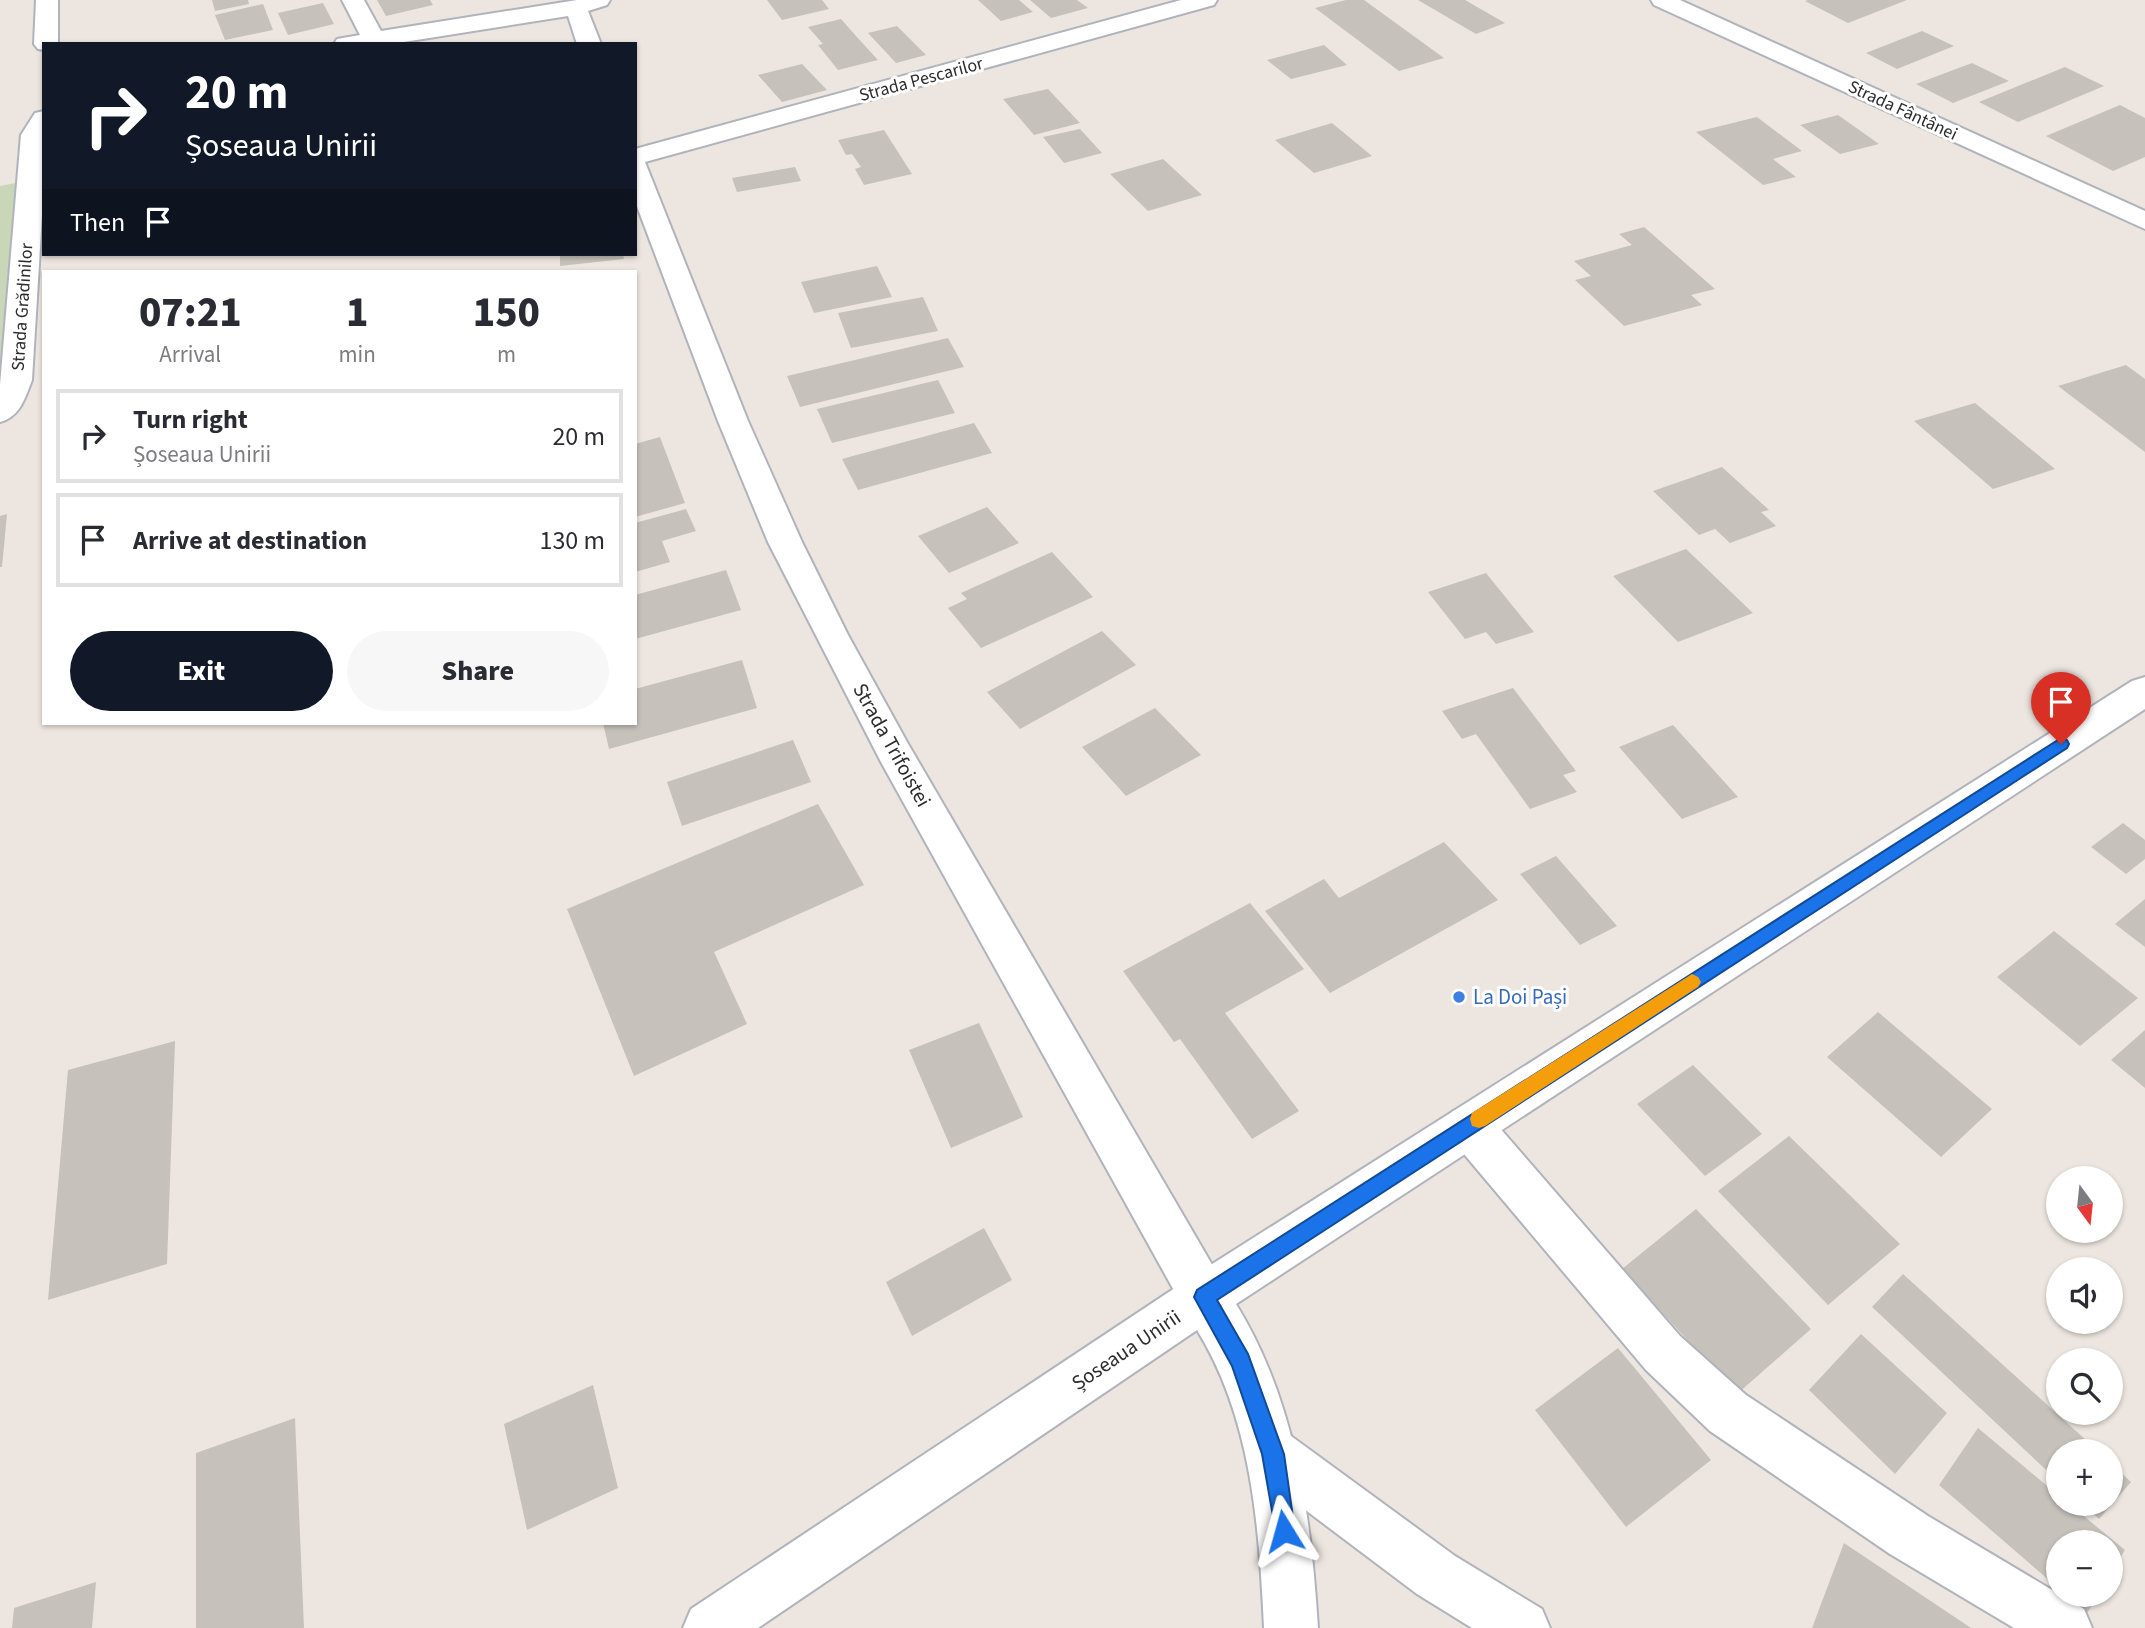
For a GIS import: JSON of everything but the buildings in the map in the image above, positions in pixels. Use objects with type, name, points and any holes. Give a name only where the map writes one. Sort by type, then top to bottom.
[{"type":"street","points":[[46,42],[47,0]]},
{"type":"street","points":[[353,0],[374,39]]},
{"type":"street","points":[[357,42],[576,8],[599,0]]},
{"type":"street","name":"Strada Pescarilor","points":[[637,156],[1206,0]]},
{"type":"street","name":"Strada Fântânei","points":[[1662,0],[2145,221]]},
{"type":"street","points":[[576,8],[589,42]]},
{"type":"street","name":"Strada Grădinilor","points":[[0,412],[8,402],[17,380],[34,135],[42,121]]},
{"type":"street","name":"Strada Trifoistei","points":[[637,171],[733,421],[785,542],[831,635],[894,752],[1241,1361],[1273,1454],[1288,1557],[1291,1628]]},
{"type":"street","name":"Șoseaua Unirii","points":[[710,1628],[1204,1297],[2145,691]]},
{"type":"street","points":[[1469,1126],[1663,1353],[1728,1413],[1909,1535],[2066,1628]]},
{"type":"street","points":[[1273,1454],[1436,1575],[1523,1628]]},
{"type":"green space","points":[[27,181],[0,372],[0,186]]},
{"type":"slow traffic","points":[[1479,1119],[1692,982]]},
{"type":"place","name":"La Doi Pași","points":[[1459,997]]},
{"type":"route","points":[[1284,1531],[1273,1454],[1241,1361],[1204,1297],[2061,744]]}]
